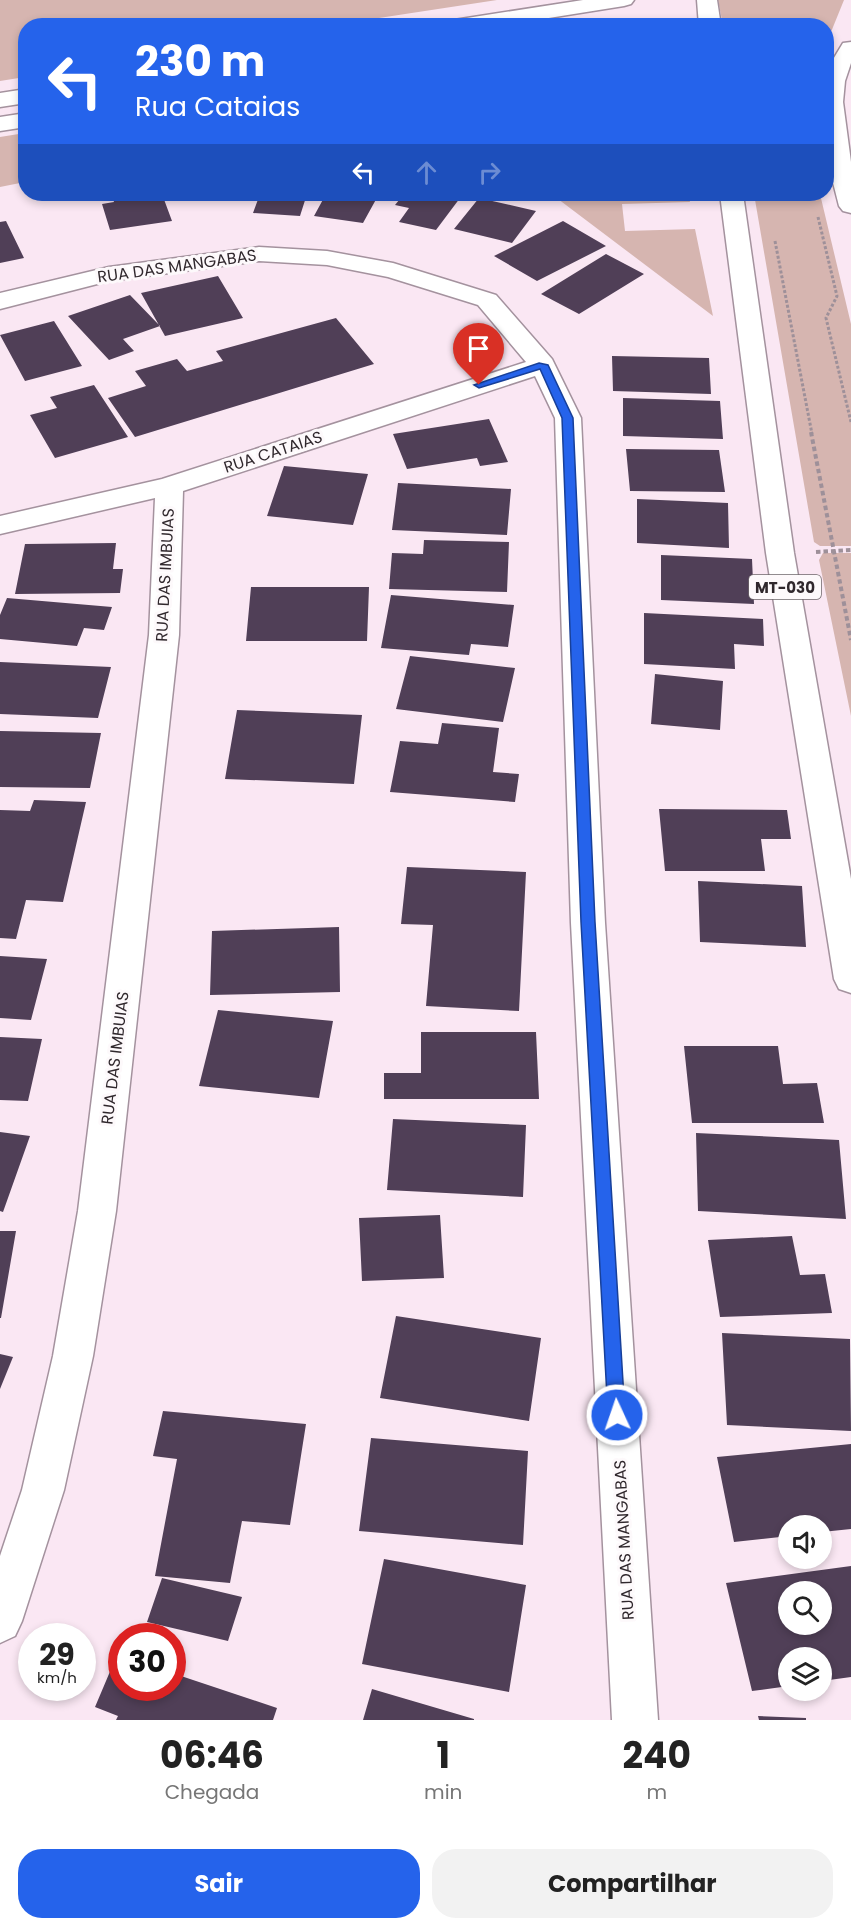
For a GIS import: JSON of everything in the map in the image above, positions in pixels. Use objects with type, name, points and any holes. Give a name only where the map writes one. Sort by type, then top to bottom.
[{"type":"street","points":[[504,18],[624,0]]},
{"type":"street","points":[[707,0],[709,18]]},
{"type":"street","points":[[834,52],[851,47]]},
{"type":"street","points":[[834,114],[836,77],[851,47]]},
{"type":"street","points":[[0,100],[18,97]]},
{"type":"street","points":[[0,124],[18,121]]},
{"type":"street","points":[[834,136],[851,206]]},
{"type":"street","name":"MT-030","points":[[732,201],[780,553],[851,979]]},
{"type":"street","name":"RUA DAS MANGABAS","points":[[0,301],[109,274],[259,254],[327,258],[393,270],[487,300],[543,365],[568,418],[588,922],[635,1720]]},
{"type":"street","name":"RUA CATAIAS","points":[[0,525],[170,486],[543,365]]},
{"type":"street","name":"RUA DAS IMBUIAS","points":[[0,1621],[43,1490],[73,1356],[97,1210],[164,635],[170,486]]},
{"type":"path","points":[[818,216],[837,296],[826,318],[851,422]]},
{"type":"path","points":[[775,240],[851,640]]},
{"type":"shaded area","points":[[0,0],[497,0],[379,18],[18,18],[18,78],[0,81]]},
{"type":"shaded area","points":[[718,0],[844,0],[834,25],[834,18],[722,18]]},
{"type":"shaded area","points":[[18,134],[18,183],[0,187],[0,137]]},
{"type":"shaded area","points":[[561,201],[690,201],[622,204],[625,231],[695,229],[713,316]]},
{"type":"shaded area","points":[[755,201],[822,201],[851,324],[851,546],[820,546],[814,542]]},
{"type":"shaded area","points":[[823,553],[851,553],[851,716],[819,560]]},
{"type":"building","points":[[165,201],[172,221],[110,230],[102,204]]},
{"type":"building","points":[[257,201],[305,201],[300,216],[253,213]]},
{"type":"building","points":[[322,201],[375,201],[363,223],[314,216]]},
{"type":"building","points":[[398,201],[458,201],[436,230],[399,222],[409,208],[395,205]]},
{"type":"building","points":[[477,201],[492,201],[536,211],[512,243],[454,229]]},
{"type":"building","points":[[6,221],[24,258],[0,263],[0,222]]},
{"type":"building","points":[[563,221],[606,246],[537,281],[494,256]]},
{"type":"building","points":[[606,254],[644,274],[579,314],[541,294]]},
{"type":"building","points":[[218,276],[243,318],[165,336],[141,293]]},
{"type":"building","points":[[130,295],[160,326],[123,339],[134,351],[109,360],[68,316]]},
{"type":"building","points":[[336,318],[374,364],[135,437],[108,398],[146,386],[135,371],[177,359],[187,371],[223,361],[216,351]]},
{"type":"building","points":[[54,321],[82,366],[25,381],[0,335]]},
{"type":"building","points":[[612,356],[709,358],[711,394],[613,391]]},
{"type":"building","points":[[94,385],[128,437],[55,458],[30,415],[57,408],[50,397]]},
{"type":"building","points":[[623,398],[720,401],[723,439],[623,436]]},
{"type":"building","points":[[489,419],[508,462],[480,466],[477,458],[407,469],[393,434]]},
{"type":"building","points":[[626,449],[719,450],[725,492],[630,491]]},
{"type":"building","points":[[284,466],[368,474],[353,525],[267,516]]},
{"type":"building","points":[[398,483],[511,489],[507,535],[392,530]]},
{"type":"building","points":[[637,499],[728,503],[729,548],[637,543]]},
{"type":"building","points":[[424,540],[509,542],[507,592],[389,589],[392,553],[423,554]]},
{"type":"building","points":[[116,543],[113,569],[123,569],[120,593],[15,594],[25,544]]},
{"type":"building","points":[[661,555],[752,559],[754,604],[661,600]]},
{"type":"building","points":[[251,587],[369,587],[367,641],[246,641]]},
{"type":"building","points":[[391,595],[514,605],[508,647],[471,644],[469,655],[381,648]]},
{"type":"building","points":[[7,598],[112,607],[104,630],[84,628],[77,646],[0,639],[0,615]]},
{"type":"building","points":[[644,613],[763,619],[764,646],[734,644],[735,669],[644,664]]},
{"type":"building","points":[[410,656],[515,668],[503,722],[396,709]]},
{"type":"building","points":[[0,662],[111,667],[98,718],[0,714]]},
{"type":"building","points":[[655,674],[723,681],[720,730],[651,724]]},
{"type":"building","points":[[237,710],[362,715],[354,784],[225,779]]},
{"type":"building","points":[[442,723],[499,728],[493,772],[519,774],[515,802],[390,792],[400,741],[438,744]]},
{"type":"building","points":[[0,731],[101,733],[90,788],[0,787]]},
{"type":"building","points":[[34,800],[86,802],[63,902],[26,900],[16,939],[0,938],[0,810],[30,811]]},
{"type":"building","points":[[659,809],[787,810],[791,839],[761,839],[765,871],[665,871]]},
{"type":"building","points":[[407,867],[526,872],[519,1011],[426,1006],[433,925],[401,924]]},
{"type":"building","points":[[698,881],[802,886],[806,947],[700,942]]},
{"type":"building","points":[[339,927],[340,992],[210,995],[212,931]]},
{"type":"building","points":[[0,956],[47,959],[31,1020],[0,1018]]},
{"type":"building","points":[[218,1010],[333,1021],[319,1098],[199,1086]]},
{"type":"building","points":[[421,1032],[536,1032],[539,1099],[384,1099],[384,1073],[421,1073]]},
{"type":"building","points":[[0,1037],[42,1039],[28,1101],[0,1100]]},
{"type":"building","points":[[684,1046],[778,1046],[783,1084],[817,1083],[824,1123],[692,1123]]},
{"type":"building","points":[[393,1119],[526,1125],[523,1197],[387,1190]]},
{"type":"building","points":[[0,1132],[30,1136],[3,1212],[0,1211]]},
{"type":"building","points":[[696,1133],[839,1140],[846,1219],[698,1211]]},
{"type":"building","points":[[440,1215],[444,1278],[362,1281],[359,1218]]},
{"type":"building","points":[[0,1231],[16,1231],[1,1318],[0,1318]]},
{"type":"building","points":[[792,1236],[800,1275],[825,1274],[832,1313],[720,1317],[708,1240]]},
{"type":"building","points":[[396,1316],[541,1338],[529,1421],[380,1398]]},
{"type":"building","points":[[722,1333],[850,1339],[851,1431],[727,1425]]},
{"type":"building","points":[[0,1354],[13,1357],[0,1389]]},
{"type":"building","points":[[163,1411],[306,1424],[290,1525],[242,1521],[230,1583],[155,1576],[177,1459],[153,1456]]},
{"type":"building","points":[[371,1438],[528,1451],[523,1545],[359,1531]]},
{"type":"building","points":[[851,1444],[851,1529],[832,1531],[832,1515],[778,1515],[778,1537],[734,1542],[717,1457]]},
{"type":"building","points":[[384,1559],[526,1585],[509,1692],[362,1664]]},
{"type":"building","points":[[851,1566],[851,1677],[832,1680],[832,1647],[778,1647],[778,1687],[752,1691],[726,1583]]},
{"type":"building","points":[[162,1578],[242,1597],[228,1641],[186,1631],[186,1623],[147,1622]]},
{"type":"building","points":[[108,1676],[108,1701],[186,1701],[186,1678],[277,1708],[273,1720],[116,1720],[118,1716],[95,1707]]},
{"type":"building","points":[[372,1689],[474,1719],[474,1720],[363,1720]]},
{"type":"building","points":[[758,1716],[806,1718],[806,1720],[759,1720]]},
{"type":"route","points":[[479,385],[543,365],[568,418],[588,922],[617,1415]]}]
